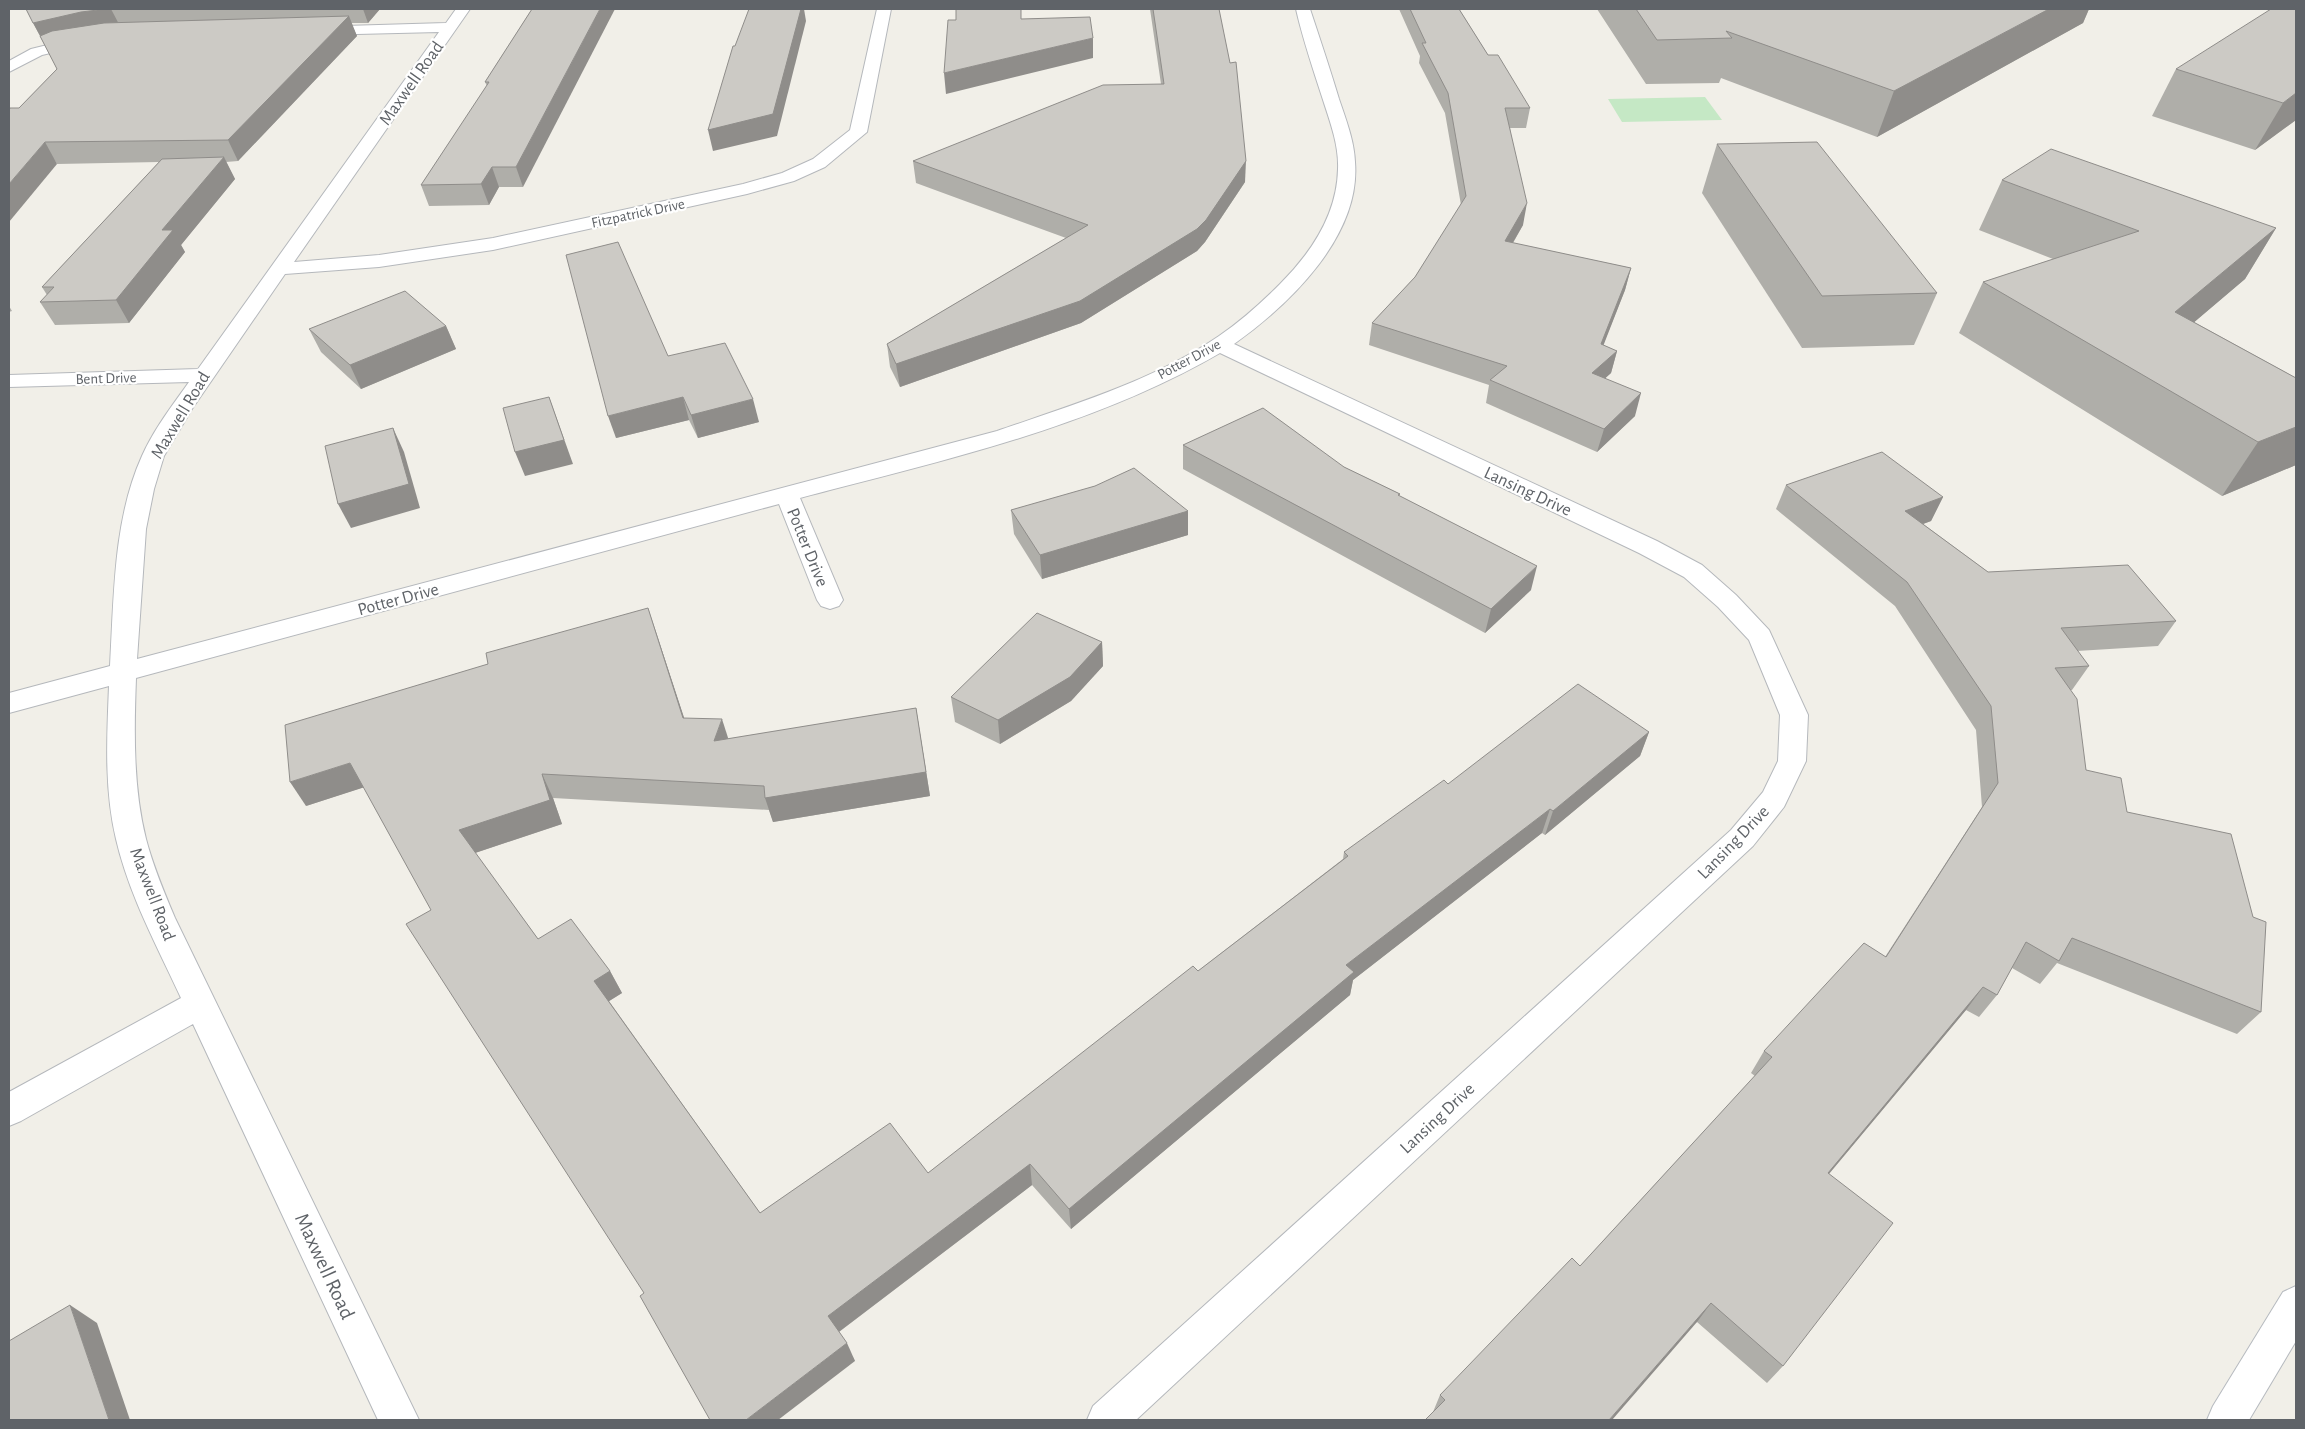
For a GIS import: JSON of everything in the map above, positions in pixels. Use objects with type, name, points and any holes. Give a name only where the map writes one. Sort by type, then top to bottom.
[{"type":"street","name":"Fitzpatrick Drive","points":[[280,269],[379,261],[493,244],[747,189],[788,177],[819,163],[858,132],[884,9]]},
{"type":"street","name":"Potter Drive","points":[[9,703],[1005,436],[1126,391],[1177,368],[1219,345],[1251,321],[1304,271],[1326,242],[1339,214],[1345,191],[1347,169],[1344,143],[1303,9]]},
{"type":"street","name":"Maxwell Road","points":[[398,1420],[200,1004],[140,871],[128,825],[122,756],[123,672],[130,545],[149,468],[163,437],[204,375],[456,18]]},
{"type":"street","points":[[304,31],[456,18]]},
{"type":"street","points":[[9,67],[37,52],[98,39]]},
{"type":"street","name":"Lansing Drive","points":[[1108,1420],[1742,838],[1774,799],[1792,761],[1794,715],[1760,636],[1727,600],[1693,572],[1648,547],[1219,345]]},
{"type":"street","name":"Bent Drive","points":[[9,381],[204,375]]},
{"type":"street","name":"Potter Drive","points":[[787,495],[830,600]]},
{"type":"street","points":[[9,1110],[200,1004]]},
{"type":"street","points":[[2227,1420],[2296,1306]]},
{"type":"green space","points":[[1705,97],[1722,120],[1622,122],[1608,99]]},
{"type":"building","points":[[26,9],[106,9],[81,12],[33,23]]},
{"type":"building","points":[[532,9],[600,9],[516,167],[492,167],[481,184],[421,185],[489,82],[485,82]]},
{"type":"building","points":[[749,9],[801,9],[773,114],[708,130],[733,46],[735,46]]},
{"type":"building","points":[[956,9],[1021,9],[1021,19],[1090,17],[1093,38],[944,73],[948,20],[956,20]]},
{"type":"building","points":[[1153,9],[1219,9],[1230,63],[1236,62],[1246,161],[1206,220],[1197,229],[1080,301],[896,364],[887,344],[1088,225],[913,161],[1103,85],[1164,84]]},
{"type":"building","points":[[1410,9],[1459,9],[1488,55],[1498,55],[1530,108],[1505,108],[1527,203],[1505,241],[1631,268],[1601,344],[1617,351],[1592,373],[1641,393],[1604,429],[1490,380],[1507,366],[1372,323],[1415,277],[1466,196],[1448,93],[1422,43],[1426,43]]},
{"type":"building","points":[[1636,9],[2049,9],[1894,91],[1726,31],[1732,38],[1657,40]]},
{"type":"building","points":[[2271,9],[2296,9],[2296,93],[2283,103],[2176,69]]},
{"type":"building","points":[[349,16],[228,140],[45,142],[9,184],[9,110],[10,108],[19,108],[57,69],[40,36],[52,31],[104,23]]},
{"type":"building","points":[[1817,142],[1937,293],[1822,296],[1717,144]]},
{"type":"building","points":[[2051,149],[2276,228],[2175,312],[2296,378],[2296,427],[2258,442],[1983,282],[2139,231],[2002,180]]},
{"type":"building","points":[[224,157],[162,230],[173,230],[116,300],[40,302],[54,287],[42,287],[162,159]]},
{"type":"building","points":[[618,242],[668,356],[725,343],[753,399],[691,415],[683,397],[608,416],[566,255]]},
{"type":"building","points":[[405,291],[446,326],[350,365],[309,329]]},
{"type":"building","points":[[549,397],[564,440],[515,452],[503,408]]},
{"type":"building","points":[[1263,408],[1344,467],[1400,494],[1398,495],[1537,566],[1491,609],[1183,445]]},
{"type":"building","points":[[393,428],[409,484],[338,504],[325,446]]},
{"type":"building","points":[[1882,452],[1943,497],[1905,511],[1988,572],[2128,565],[2176,621],[2061,628],[2089,666],[2055,668],[2077,699],[2086,770],[2121,778],[2127,812],[2231,834],[2253,917],[2266,922],[2261,1012],[2072,938],[2059,961],[2026,942],[1997,995],[1983,987],[1828,1173],[1893,1223],[1783,1366],[1711,1303],[1609,1420],[1425,1420],[1445,1400],[1440,1395],[1572,1258],[1580,1266],[1772,1057],[1764,1051],[1864,943],[1886,957],[1998,783],[1991,706],[1907,582],[1786,485]]},
{"type":"building","points":[[1134,468],[1188,511],[1040,555],[1011,510],[1095,486]]},
{"type":"building","points":[[648,608],[683,718],[722,719],[714,741],[916,708],[926,772],[765,798],[764,786],[542,774],[550,800],[459,830],[538,939],[571,919],[610,971],[594,981],[760,1213],[890,1123],[928,1173],[1193,966],[1198,971],[1348,856],[1344,852],[1444,780],[1448,784],[1578,684],[1649,732],[1553,811],[1550,809],[1346,965],[1354,972],[1069,1209],[1030,1164],[828,1316],[847,1343],[746,1420],[710,1420],[640,1296],[644,1293],[406,924],[431,910],[350,763],[290,782],[285,725],[488,664],[486,653]]},
{"type":"building","points":[[1037,613],[1102,642],[1070,677],[998,720],[951,697]]},
{"type":"building","points":[[70,1305],[109,1420],[9,1420],[9,1341]]}]
